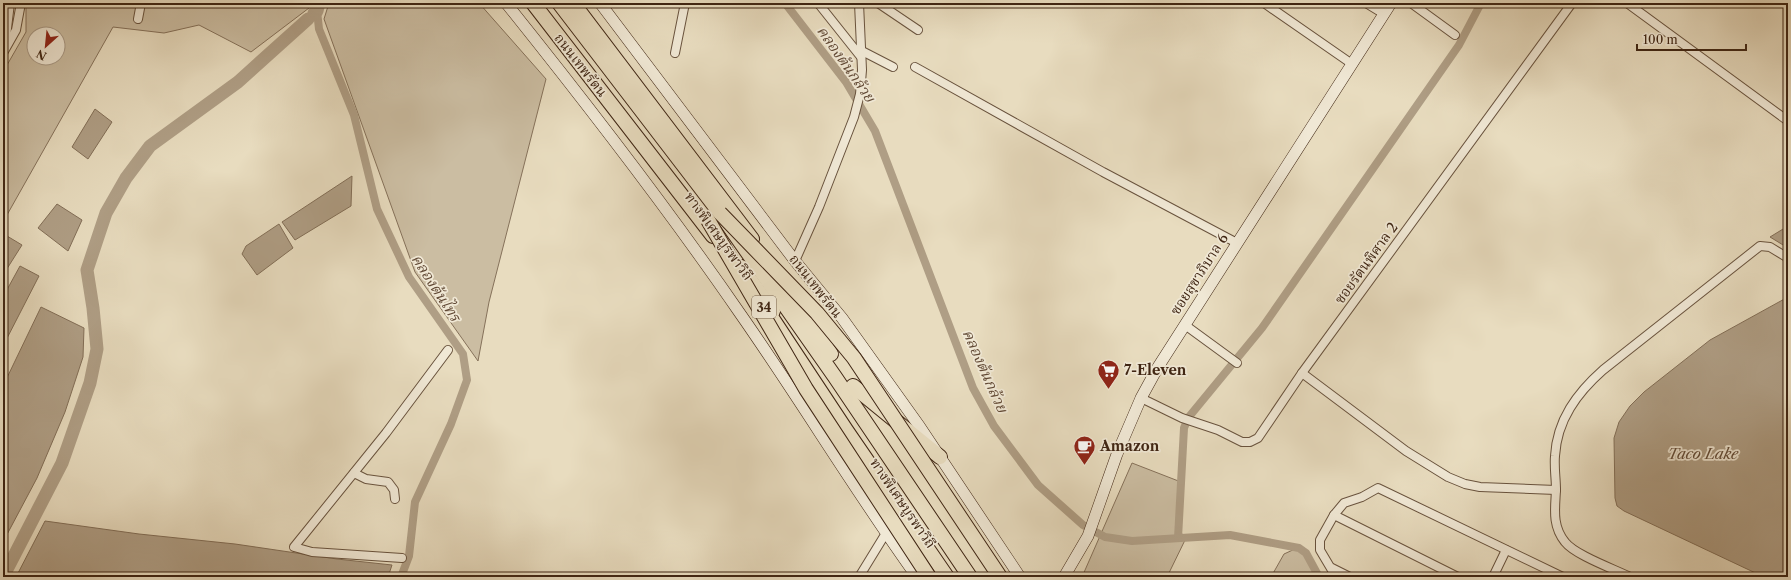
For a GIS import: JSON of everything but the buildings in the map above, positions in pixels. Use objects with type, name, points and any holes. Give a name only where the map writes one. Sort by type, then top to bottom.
[{"type":"highway","name":"ถนนเทพรัตน","points":[[533,3],[703,222],[774,320],[846,430],[947,577]]},
{"type":"highway","name":"ทางพิเศษบูรพาวิถี","points":[[541,3],[714,216],[770,308],[952,577]]},
{"type":"highway","name":"ทางพิเศษบูรพาวิถี","points":[[559,3],[714,216],[835,376],[970,577]]},
{"type":"highway","name":"ถนนเทพรัตน","points":[[573,3],[708,179],[793,298],[853,386],[978,577]]},
{"type":"highway","points":[[714,216],[806,389],[929,577]]},
{"type":"highway","points":[[714,216],[817,313],[854,358],[1000,577]]},
{"type":"highway","points":[[853,386],[940,457]]},
{"type":"main road","name":"ถนนเทพรัตน","points":[[506,3],[604,127],[690,242],[778,369],[886,533],[917,577]]},
{"type":"main road","name":"ถนนเทพรัตน","points":[[600,3],[795,260],[842,318],[920,427],[1020,577]]},
{"type":"main road","name":"ซอยสุขาภิบาล 6","points":[[1064,577],[1095,521],[1116,454],[1141,398],[1185,325],[1391,3]]},
{"type":"street","points":[[4,51],[10,3]]},
{"type":"street","points":[[4,51],[16,30],[21,3]]},
{"type":"street","points":[[138,19],[141,3]]},
{"type":"street","points":[[674,53],[685,3]]},
{"type":"street","points":[[818,3],[860,54],[893,67]]},
{"type":"street","points":[[795,260],[819,207],[858,105],[862,82],[859,3]]},
{"type":"street","points":[[878,3],[918,30]]},
{"type":"street","points":[[1264,3],[1352,64]]},
{"type":"street","points":[[1366,3],[1384,14]]},
{"type":"street","points":[[1411,3],[1455,35]]},
{"type":"street","name":"ซอยรัตนพิศาล 2","points":[[1141,398],[1182,418],[1197,422],[1242,442],[1250,442],[1258,438],[1302,373],[1572,3]]},
{"type":"street","points":[[1627,3],[1788,121]]},
{"type":"street","points":[[915,67],[1096,168],[1237,243]]},
{"type":"street","points":[[1630,577],[1580,553],[1566,544],[1557,528],[1554,511],[1556,490],[1555,455],[1562,423],[1576,397],[1588,384],[1645,336],[1760,246],[1770,247],[1788,258]]},
{"type":"street","points":[[1185,325],[1237,363]]},
{"type":"street","points":[[402,558],[312,552],[294,547],[354,473],[448,350]]},
{"type":"street","points":[[1302,373],[1406,451],[1448,477],[1465,484],[1480,487],[1556,490]]},
{"type":"street","points":[[354,473],[366,479],[388,482],[394,490],[395,499]]},
{"type":"street","points":[[1336,577],[1319,546],[1320,540],[1334,516],[1347,501],[1362,497],[1378,488],[1381,488],[1563,577]]},
{"type":"street","points":[[1334,516],[1458,577]]},
{"type":"street","points":[[859,577],[886,533]]},
{"type":"street","points":[[1493,577],[1506,550]]},
{"type":"street","points":[[1332,568],[1350,577]]},
{"type":"shaded area","points":[[26,3],[310,3],[309,8],[251,52],[199,25],[164,33],[113,27],[3,222],[3,72],[26,32],[26,66],[66,66],[66,26],[26,26]]},
{"type":"shaded area","points":[[329,3],[442,3],[447,8],[451,3],[479,3],[546,79],[489,302],[478,361],[415,272],[324,19]]},
{"type":"shaded area","points":[[1132,463],[1181,482],[1179,533],[1187,536],[1167,577],[1082,577]]},
{"type":"shaded area","points":[[1295,549],[1308,556],[1319,577],[1271,577],[1284,554]]},
{"type":"water","points":[[95,109],[112,122],[88,159],[72,147]]},
{"type":"water","points":[[352,176],[351,206],[295,240],[282,222]]},
{"type":"water","points":[[57,204],[82,220],[68,251],[38,228]]},
{"type":"water","points":[[279,224],[293,248],[257,275],[242,254],[246,246]]},
{"type":"water","points":[[1788,226],[1788,248],[1770,237]]},
{"type":"water","points":[[7,236],[22,245],[3,275],[3,241]]},
{"type":"water","points":[[20,266],[39,276],[3,346],[3,297]]},
{"type":"water","name":"Taco Lake","points":[[1788,297],[1788,577],[1764,577],[1624,511],[1617,506],[1615,498],[1614,438],[1619,422],[1630,406],[1644,392],[1710,340]]},
{"type":"water","points":[[41,307],[84,328],[83,357],[65,412],[37,478],[3,542],[3,386]]},
{"type":"water","points":[[45,521],[392,565],[388,577],[16,577]]},
{"type":"waterway","name":"คลองต้นไทร","points":[[314,13],[317,11],[319,3]]},
{"type":"waterway","name":"คลองต้นกล้วย","points":[[785,3],[846,82],[875,131],[973,388],[994,426],[1038,485],[1083,525],[1105,537],[1132,541],[1230,535],[1299,548],[1306,553],[1319,577]]},
{"type":"waterway","points":[[1178,538],[1184,428],[1188,418],[1262,328],[1459,45],[1481,3]]},
{"type":"waterway","name":"คลองต้นไทร","points":[[317,11],[319,29],[354,115],[377,209],[409,277],[463,354],[467,380],[451,424],[415,502],[409,556],[401,577]]},
{"type":"waterway","points":[[3,577],[62,463],[90,383],[97,349],[87,270],[106,213],[126,178],[150,146],[238,82],[308,19]]},
{"type":"place","name":"7-Eleven","points":[[1108,390]]},
{"type":"place","name":"Amazon","points":[[1085,466]]}]
